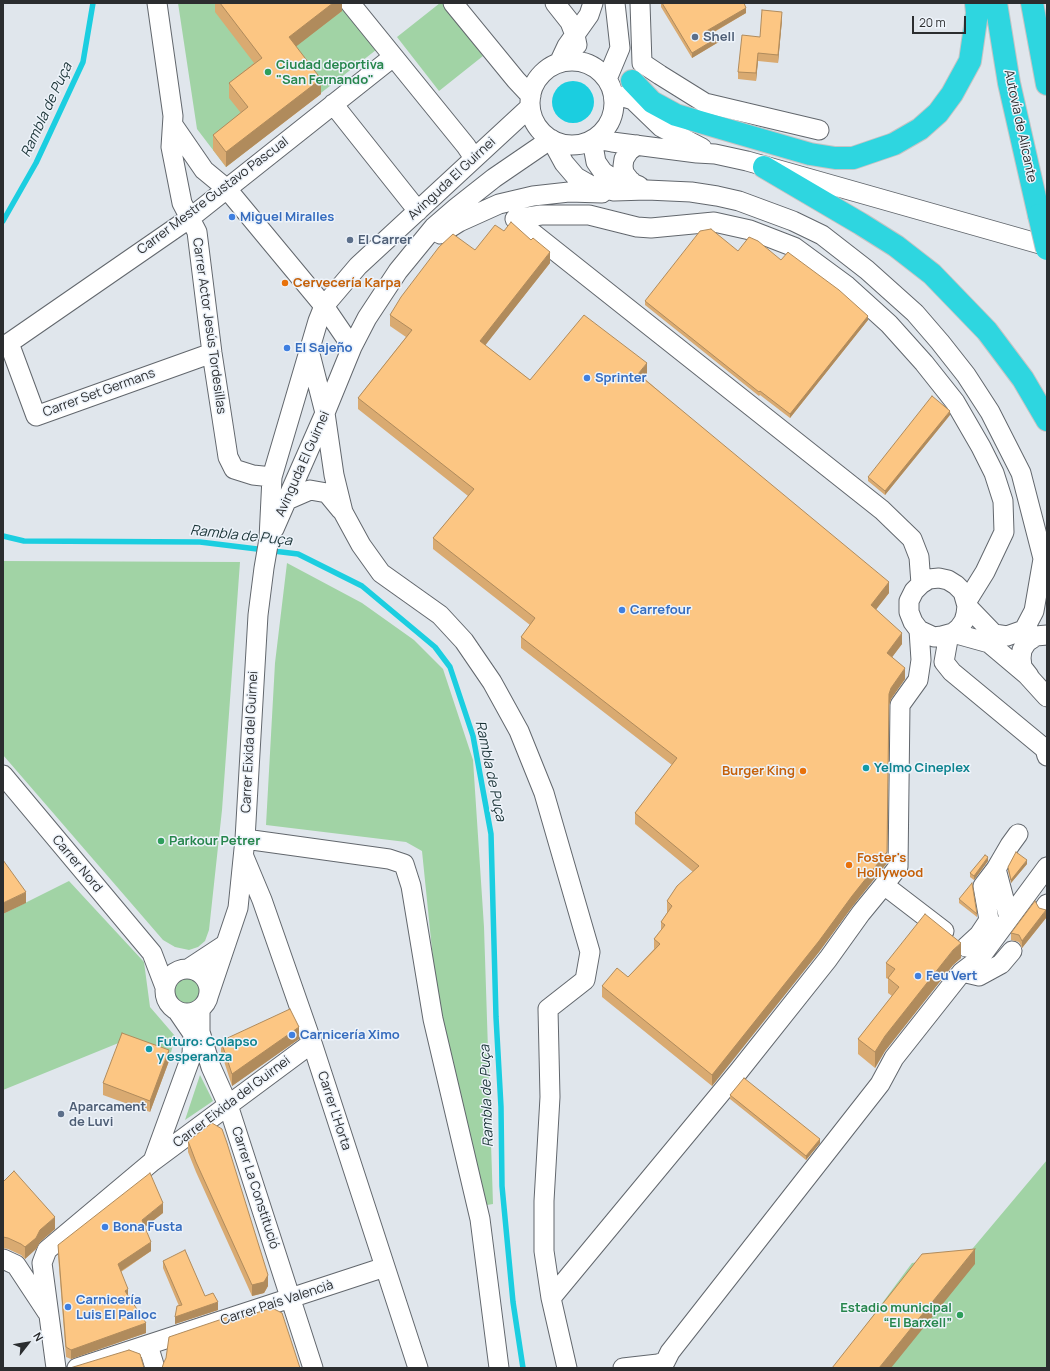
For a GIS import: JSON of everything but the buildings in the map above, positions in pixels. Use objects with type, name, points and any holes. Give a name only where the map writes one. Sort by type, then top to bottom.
[{"type":"highway","points":[[637,72],[652,102],[676,116],[810,154],[835,158],[853,158],[894,144],[920,129],[938,113],[952,94],[970,61],[977,13],[976,3]]},
{"type":"highway","name":"Autovía de Alicante","points":[[996,3],[1009,83],[1047,249]]},
{"type":"highway","points":[[1032,3],[1047,84]]},
{"type":"highway","points":[[764,167],[896,246],[932,274],[987,330],[1022,379],[1047,420]]},
{"type":"street","name":"Carrer Actor Jesús Tordesillas","points":[[157,3],[173,125],[171,148],[182,203],[197,232],[212,353],[228,457],[234,469],[253,475],[272,477]]},
{"type":"street","points":[[350,3],[474,158]]},
{"type":"street","points":[[555,3],[570,22],[575,35],[581,62]]},
{"type":"street","points":[[559,63],[567,46],[589,15],[593,3]]},
{"type":"street","points":[[456,4],[516,80],[530,102],[533,120],[541,131],[551,139],[564,144],[577,145],[595,139],[607,127],[614,111],[610,86],[620,48],[615,3]]},
{"type":"street","points":[[637,72],[640,3]]},
{"type":"street","name":"Carrer Mestre Gustavo Pascual","points":[[9,343],[190,218],[393,56]]},
{"type":"street","points":[[530,102],[534,86],[540,76],[549,68],[559,63],[570,61],[581,62],[595,68],[610,86],[633,100],[661,127],[715,154],[1047,246]]},
{"type":"street","points":[[610,86],[637,72]]},
{"type":"street","points":[[637,72],[705,103],[819,130]]},
{"type":"street","name":"Avinguda El Guirnei","points":[[270,539],[272,477],[309,350],[324,306],[358,266],[474,158],[530,102]]},
{"type":"street","points":[[333,104],[418,211]]},
{"type":"street","points":[[173,125],[204,170],[227,189],[324,306],[352,347]]},
{"type":"street","points":[[551,139],[564,163],[576,177],[590,185],[614,191]]},
{"type":"street","name":"Avinguda El Guirnei","points":[[270,539],[352,347],[367,318],[398,270],[434,227],[456,208],[494,178],[551,139]]},
{"type":"street","points":[[595,139],[697,153],[715,154]]},
{"type":"street","points":[[595,139],[594,151],[596,162],[603,172],[609,176],[640,186],[691,192],[739,201],[793,221],[822,235],[867,270],[915,313],[966,375],[990,412],[1021,474],[1045,566],[1034,611],[1033,636],[1022,650],[1022,667],[1027,675],[1035,680],[1047,682]]},
{"type":"street","points":[[637,145],[624,159],[623,166],[624,173],[640,186]]},
{"type":"street","points":[[418,247],[459,222],[499,204],[533,196],[569,192],[605,193],[640,186]]},
{"type":"street","points":[[921,584],[919,557],[912,539],[882,510],[515,219],[541,215],[590,215],[637,227],[651,228],[714,222],[750,230],[794,247],[847,286],[889,324],[924,363],[955,402],[994,473],[1003,501],[1004,532],[967,603],[964,621],[959,628],[951,634],[934,637],[919,630],[913,622],[909,612],[909,601],[914,591],[921,584],[929,580],[939,578],[948,580],[963,592],[967,603],[994,634],[1007,636],[1033,636]]},
{"type":"street","name":"Carrer Set Germans","points":[[9,343],[36,416],[212,353]]},
{"type":"street","points":[[309,350],[325,413],[334,475],[343,512]]},
{"type":"street","points":[[287,500],[310,490],[327,493],[343,512],[361,545],[381,573],[440,615],[464,641],[492,682],[519,731],[544,793],[590,952],[585,980],[548,1009],[550,1097],[544,1201],[544,1251],[551,1298],[567,1368]]},
{"type":"street","name":"Carrer Eixida del Guirnei","points":[[204,1003],[238,908],[244,848],[258,616],[264,568],[270,539]]},
{"type":"street","points":[[551,1298],[739,1071],[828,959],[861,913],[898,867],[900,705],[918,680],[920,660],[919,630]]},
{"type":"street","points":[[944,662],[951,634]]},
{"type":"street","points":[[951,634],[989,642],[1027,675],[1047,697]]},
{"type":"street","points":[[919,668],[944,662]]},
{"type":"street","points":[[944,662],[952,672],[1045,749],[1047,756]]},
{"type":"street","name":"Carrer Nord","points":[[3,775],[152,953],[165,986]]},
{"type":"street","points":[[623,1368],[665,1362],[670,1352],[880,1084],[894,1058],[962,972],[979,935],[989,920],[983,886],[996,869],[1018,834]]},
{"type":"street","points":[[244,848],[389,859],[404,864],[411,886],[433,1019],[480,1219],[499,1368]]},
{"type":"street","name":"Carrer L'Horta","points":[[244,848],[312,1043],[418,1368]]},
{"type":"street","points":[[972,953],[1009,918],[1047,867]]},
{"type":"street","points":[[996,869],[1009,918]]},
{"type":"street","points":[[884,885],[972,953]]},
{"type":"street","points":[[186,969],[196,971],[202,975],[209,989],[204,1003],[193,1013],[186,1014],[178,1012],[167,1002],[165,986],[168,980],[178,971],[186,969],[226,944]]},
{"type":"street","points":[[962,972],[978,976],[1001,964],[1012,951]]},
{"type":"street","name":"Carrer Nord","points":[[152,953],[186,969]]},
{"type":"street","name":"Carrer La Constitució","points":[[204,1003],[200,1032],[211,1067],[228,1105],[313,1368]]},
{"type":"street","name":"Carrer Eixida del Guirnei","points":[[153,1161],[192,1054],[193,1034],[178,1012]]},
{"type":"street","name":"Carrer Eixida del Guirnei","points":[[49,1316],[42,1263],[47,1250],[153,1161],[312,1043]]},
{"type":"street","points":[[9,1262],[49,1316],[56,1368]]},
{"type":"street","name":"Carrer País Valencià","points":[[77,1368],[385,1267]]},
{"type":"street","points":[[148,1345],[155,1368]]},
{"type":"green space","name":"Ciudad deportiva \"San Fernando\"","points":[[178,3],[340,3],[376,50],[226,167],[197,129]]},
{"type":"green space","points":[[440,3],[442,3],[483,56],[439,91],[397,37]]},
{"type":"green space","points":[[3,561],[240,562],[222,810],[209,930],[205,941],[198,947],[189,950],[175,947],[163,940],[3,755]]},
{"type":"green space","points":[[287,563],[362,603],[414,640],[443,669],[473,760],[484,927],[493,1204],[481,1206],[435,979],[422,851],[406,842],[266,825],[275,663]]},
{"type":"green space","points":[[69,881],[144,962],[150,1007],[175,1036],[169,1061],[121,1042],[3,1090],[3,914]]},
{"type":"green space","points":[[182,974],[194,975],[203,983],[204,996],[192,1009],[186,1010],[175,1005],[169,994],[172,982],[176,977]]},
{"type":"green space","points":[[200,1075],[213,1101],[185,1120]]},
{"type":"green space","name":"Estadio municipal “El Barxell”","points":[[1047,1160],[1047,1368],[834,1368],[912,1263],[968,1254]]},
{"type":"water","points":[[569,81],[577,81],[585,84],[591,90],[594,102],[591,114],[585,120],[577,123],[569,123],[561,120],[555,114],[552,106],[552,98],[555,90],[561,84]]},
{"type":"waterway","name":"Rambla de Puça","points":[[3,221],[36,163],[83,62],[93,3]]},
{"type":"waterway","name":"Rambla de Puça","points":[[3,536],[24,541],[200,542],[298,554],[362,586],[435,647],[450,667],[473,736],[491,834],[496,1017],[501,1107],[502,1186],[513,1302],[523,1368]]},
{"type":"place","name":"Shell","points":[[695,37]]},
{"type":"place","name":"Ciudad deportiva \"San Fernando\"","points":[[268,72]]},
{"type":"place","name":"Miguel Miralles","points":[[232,217]]},
{"type":"place","name":"El Carrer","points":[[350,240]]},
{"type":"place","name":"Cervecería Karpa","points":[[285,283]]},
{"type":"place","name":"El Sajeño","points":[[287,348]]},
{"type":"place","name":"Sprinter","points":[[587,378]]},
{"type":"place","name":"Carrefour","points":[[622,610]]},
{"type":"place","name":"Yelmo Cineplex","points":[[866,768]]},
{"type":"place","name":"Burger King","points":[[803,771]]},
{"type":"place","name":"Parkour Petrer","points":[[161,841]]},
{"type":"place","name":"Foster's Hollywood","points":[[849,865]]},
{"type":"place","name":"Feu Vert","points":[[918,976]]},
{"type":"place","name":"Carnicería Ximo","points":[[292,1035]]},
{"type":"place","name":"Futuro: Colapso y esperanza","points":[[149,1049]]},
{"type":"place","name":"Aparcament de Luvi","points":[[61,1114]]},
{"type":"place","name":"Bona Fusta","points":[[105,1227]]},
{"type":"place","name":"Carnicería Luis El Palloc","points":[[68,1307]]},
{"type":"place","name":"Estadio municipal “El Barxell”","points":[[960,1315]]}]
